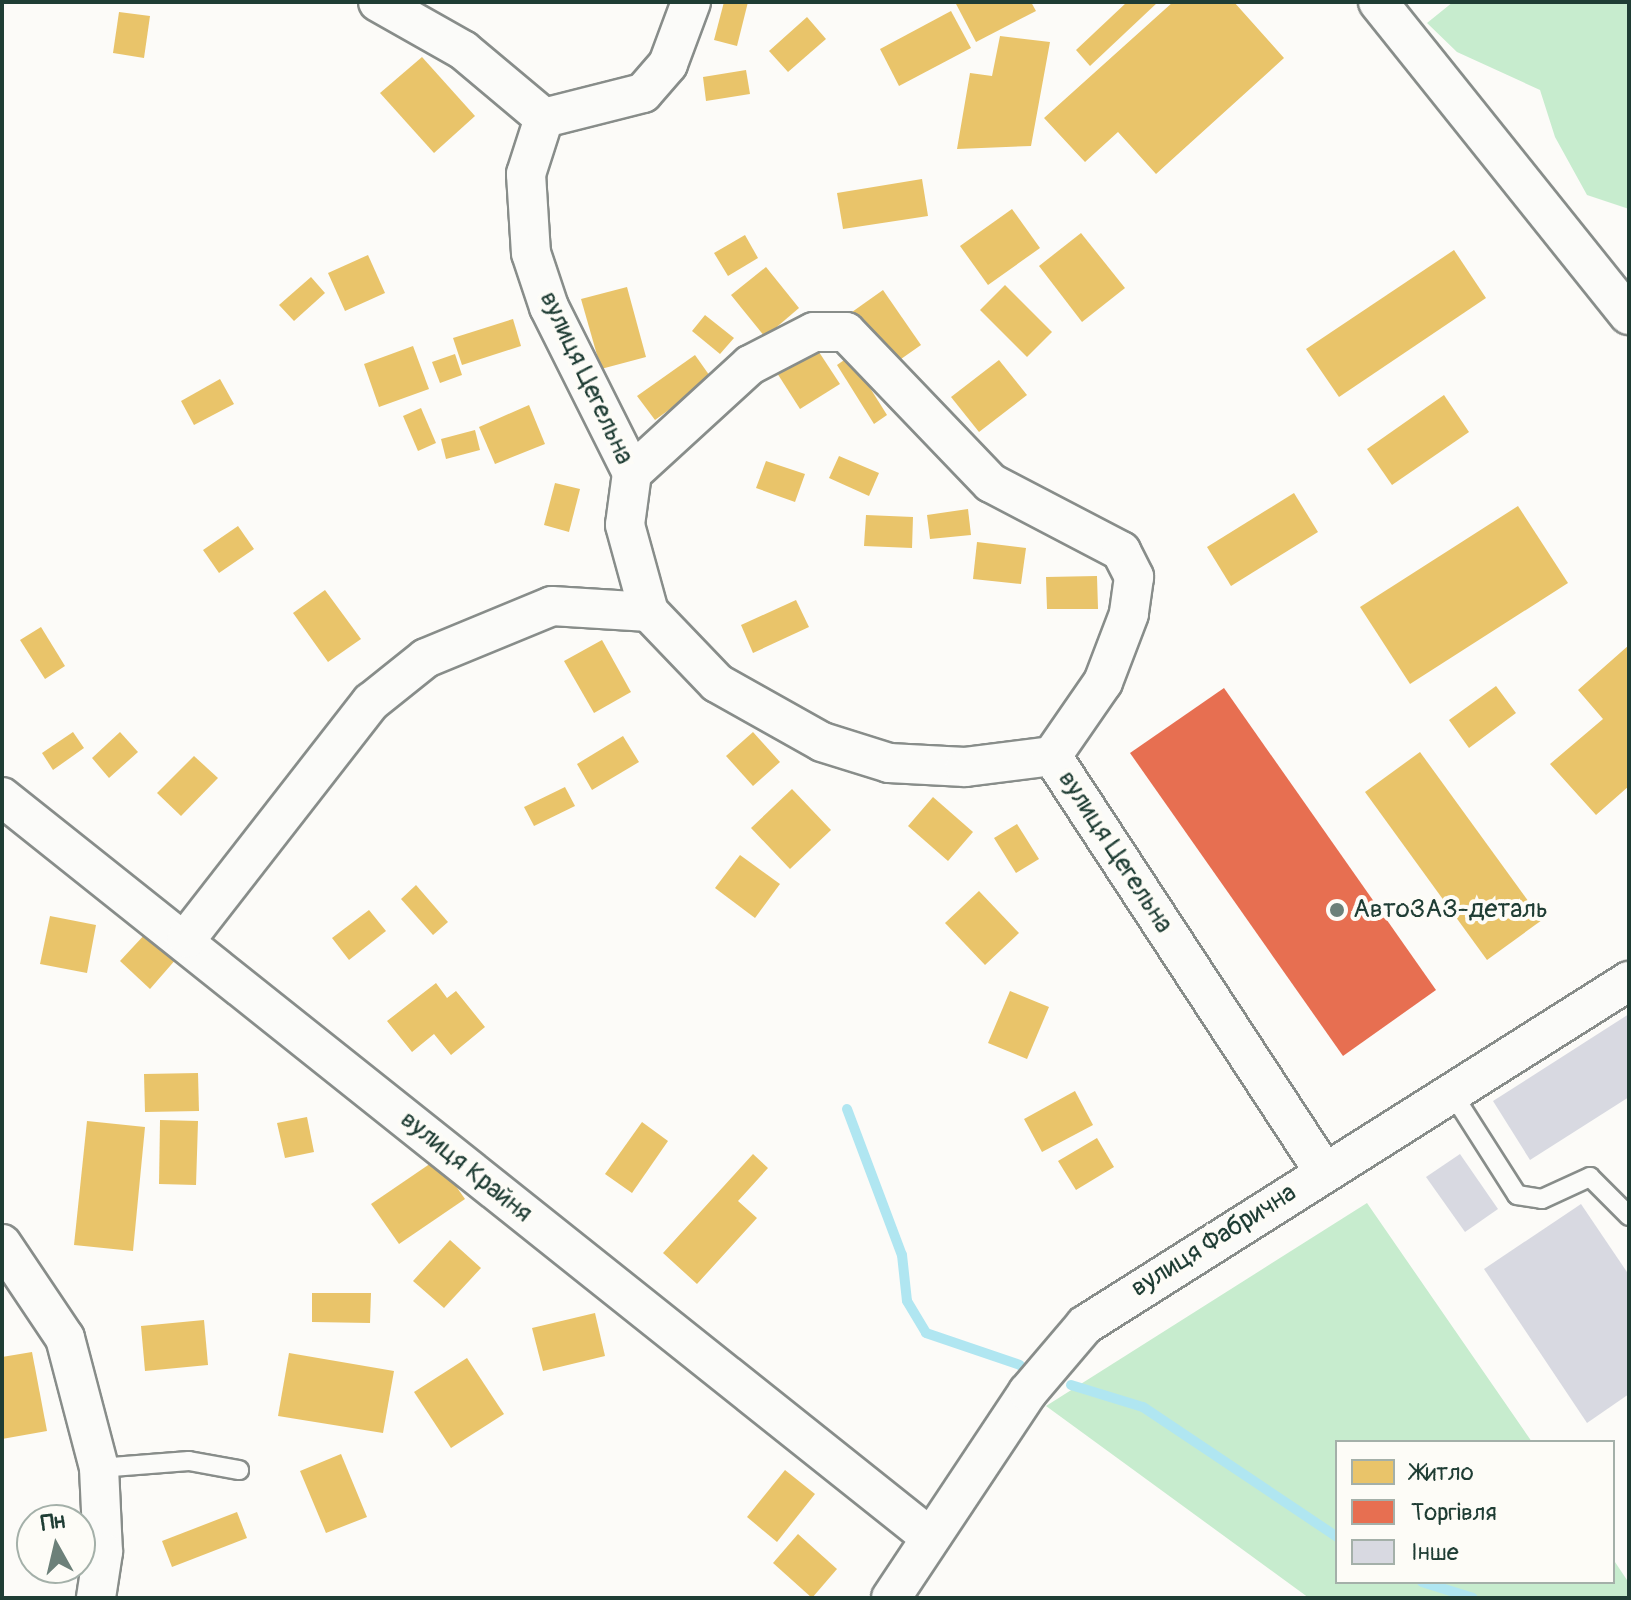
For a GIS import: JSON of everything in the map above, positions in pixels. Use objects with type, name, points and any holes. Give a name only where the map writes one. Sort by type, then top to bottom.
[{"type":"street","points":[[378,2],[463,50],[544,118],[643,93],[668,64],[691,2]]},
{"type":"street","points":[[1378,2],[1629,315]]},
{"type":"street","name":"вулиця Цегельна","points":[[544,118],[526,174],[531,253],[549,307],[632,473],[625,525],[649,612],[717,683],[822,742],[889,763],[965,767],[1052,756],[1324,1172]]},
{"type":"street","points":[[632,473],[750,365],[814,332],[846,332],[991,483],[1121,551],[1134,577],[1129,614],[1103,682],[1052,756]]},
{"type":"street","points":[[187,938],[371,702],[426,658],[552,606],[649,612]]},
{"type":"street","name":"вулиця Крайня","points":[[2,797],[187,938],[664,1330],[930,1537]]},
{"type":"street","name":"вулиця Фабрична","points":[[891,1598],[1028,1392],[1085,1325],[1324,1172],[1454,1096],[1629,981]]},
{"type":"street","points":[[2,1244],[65,1338],[99,1468],[96,1598]]},
{"type":"lane","points":[[1454,1096],[1517,1195],[1542,1199],[1590,1177],[1629,1216]]},
{"type":"lane","points":[[99,1468],[189,1461],[239,1470]]},
{"type":"green space","points":[[1453,2],[1629,2],[1629,209],[1587,195],[1555,137],[1540,90],[1457,52],[1427,23]]},
{"type":"green space","points":[[1367,1203],[1531,1440],[1335,1440],[1335,1584],[1615,1584],[1615,1562],[1629,1583],[1629,1598],[1309,1598],[1046,1406]]},
{"type":"building: Житло","points":[[724,2],[748,2],[737,46],[714,40]]},
{"type":"building: Житло","points":[[955,2],[1031,2],[1036,11],[976,42]]},
{"type":"building: Житло","points":[[1127,2],[1158,2],[1090,66],[1076,50]]},
{"type":"building: Житло","points":[[1173,2],[1234,2],[1284,58],[1156,174],[1118,132],[1085,162],[1044,118]]},
{"type":"building: Житло","points":[[951,11],[971,48],[899,86],[880,49]]},
{"type":"building: Житло","points":[[119,12],[150,16],[144,58],[113,53]]},
{"type":"building: Житло","points":[[807,17],[826,39],[788,72],[769,51]]},
{"type":"building: Житло","points":[[1000,36],[1050,42],[1031,146],[957,149],[970,73],[992,76]]},
{"type":"building: Житло","points":[[422,57],[475,116],[434,153],[380,93]]},
{"type":"building: Житло","points":[[746,70],[750,94],[706,101],[703,77]]},
{"type":"building: Житло","points":[[922,179],[928,216],[843,229],[837,193]]},
{"type":"building: Житло","points":[[1012,209],[1040,248],[988,285],[960,246]]},
{"type":"building: Житло","points":[[1081,233],[1125,288],[1082,322],[1039,266]]},
{"type":"building: Житло","points":[[745,235],[758,258],[728,276],[714,253]]},
{"type":"building: Житло","points":[[1454,250],[1486,298],[1339,397],[1306,349]]},
{"type":"building: Житло","points":[[368,255],[385,293],[345,311],[328,273]]},
{"type":"building: Житло","points":[[766,267],[799,308],[765,337],[731,295]]},
{"type":"building: Житло","points":[[311,277],[325,293],[294,321],[279,305]]},
{"type":"building: Житло","points":[[1005,285],[1052,332],[1027,357],[980,310]]},
{"type":"building: Житло","points":[[627,287],[646,357],[601,369],[581,299]]},
{"type":"building: Житло","points":[[883,290],[921,345],[891,366],[852,312]]},
{"type":"building: Житло","points":[[705,315],[734,338],[720,354],[692,331]]},
{"type":"building: Житло","points":[[513,319],[521,346],[462,365],[453,338]]},
{"type":"building: Житло","points":[[413,346],[429,389],[379,407],[364,364]]},
{"type":"building: Житло","points":[[817,349],[840,384],[800,409],[777,373]]},
{"type":"building: Житло","points":[[455,354],[462,375],[440,383],[432,362]]},
{"type":"building: Житло","points":[[695,355],[712,379],[655,420],[637,396]]},
{"type":"building: Житло","points":[[850,356],[887,415],[874,424],[837,365]]},
{"type":"building: Житло","points":[[999,360],[1027,395],[979,432],[951,397]]},
{"type":"building: Житло","points":[[220,379],[234,404],[194,425],[181,401]]},
{"type":"building: Житло","points":[[1444,395],[1469,432],[1392,485],[1367,449]]},
{"type":"building: Житло","points":[[529,405],[545,444],[495,464],[479,427]]},
{"type":"building: Житло","points":[[421,408],[436,443],[418,451],[403,416]]},
{"type":"building: Житло","points":[[475,430],[480,450],[446,459],[441,439]]},
{"type":"building: Житло","points":[[839,456],[879,473],[869,496],[829,478]]},
{"type":"building: Житло","points":[[766,461],[805,474],[795,502],[756,488]]},
{"type":"building: Житло","points":[[555,483],[580,489],[569,532],[544,525]]},
{"type":"building: Житло","points":[[1294,493],[1318,532],[1231,586],[1207,547]]},
{"type":"building: Житло","points":[[1518,506],[1568,583],[1410,684],[1360,607]]},
{"type":"building: Житло","points":[[968,509],[971,535],[930,539],[927,515]]},
{"type":"building: Житло","points":[[866,515],[913,517],[912,548],[864,546]]},
{"type":"building: Житло","points":[[238,526],[254,549],[219,573],[203,550]]},
{"type":"building: Житло","points":[[977,542],[1026,548],[1021,584],[973,579]]},
{"type":"building: Житло","points":[[1097,576],[1098,609],[1047,609],[1046,577]]},
{"type":"building: Житло","points":[[325,590],[361,639],[328,662],[293,613]]},
{"type":"building: Житло","points":[[796,600],[809,627],[753,653],[741,625]]},
{"type":"building: Житло","points":[[41,627],[65,666],[45,679],[20,640]]},
{"type":"building: Житло","points":[[602,640],[631,692],[594,713],[564,661]]},
{"type":"building: Житло","points":[[1629,645],[1629,786],[1596,815],[1550,764],[1603,719],[1578,690]]},
{"type":"building: Житло","points":[[1496,686],[1516,713],[1469,748],[1449,720]]},
{"type":"building: Житло","points":[[73,732],[84,748],[53,770],[42,753]]},
{"type":"building: Житло","points":[[120,732],[138,752],[109,778],[92,758]]},
{"type":"building: Житло","points":[[753,732],[780,762],[753,786],[726,756]]},
{"type":"building: Житло","points":[[623,736],[639,762],[592,790],[577,764]]},
{"type":"building: Житло","points":[[1420,752],[1542,920],[1487,960],[1365,792]]},
{"type":"building: Житло","points":[[194,756],[218,778],[181,816],[157,793]]},
{"type":"building: Житло","points":[[565,787],[575,806],[534,826],[524,807]]},
{"type":"building: Житло","points":[[792,789],[831,830],[790,869],[751,828]]},
{"type":"building: Житло","points":[[933,797],[973,832],[948,861],[908,826]]},
{"type":"building: Житло","points":[[1017,824],[1039,859],[1016,873],[994,838]]},
{"type":"building: Житло","points":[[740,855],[780,884],[755,918],[715,888]]},
{"type":"building: Житло","points":[[416,885],[448,922],[433,935],[401,899]]},
{"type":"building: Житло","points":[[979,891],[1019,933],[985,965],[945,923]]},
{"type":"building: Житло","points":[[369,910],[386,931],[349,960],[332,938]]},
{"type":"building: Житло","points":[[50,916],[96,925],[87,973],[40,964]]},
{"type":"building: Житло","points":[[147,932],[177,958],[150,989],[120,961]]},
{"type":"building: Житло","points":[[436,983],[447,998],[456,991],[485,1027],[451,1055],[434,1034],[412,1052],[387,1021]]},
{"type":"building: Житло","points":[[1010,991],[1049,1007],[1027,1059],[988,1043]]},
{"type":"building: Житло","points":[[198,1073],[199,1111],[145,1112],[144,1074]]},
{"type":"building: Житло","points":[[1075,1091],[1093,1125],[1042,1152],[1024,1119]]},
{"type":"building: Житло","points":[[307,1117],[314,1152],[285,1158],[277,1123]]},
{"type":"building: Житло","points":[[160,1120],[198,1121],[196,1185],[159,1184]]},
{"type":"building: Житло","points":[[87,1121],[145,1127],[133,1251],[74,1245]]},
{"type":"building: Житло","points":[[642,1122],[668,1141],[632,1193],[605,1174]]},
{"type":"building: Житло","points":[[1097,1138],[1114,1167],[1076,1190],[1058,1161]]},
{"type":"building: Житло","points":[[753,1154],[768,1168],[738,1201],[757,1218],[697,1284],[663,1253]]},
{"type":"building: Житло","points":[[437,1159],[465,1199],[399,1244],[371,1204]]},
{"type":"building: Житло","points":[[450,1240],[481,1268],[444,1308],[413,1281]]},
{"type":"building: Житло","points":[[312,1293],[371,1293],[370,1323],[312,1322]]},
{"type":"building: Житло","points":[[595,1313],[605,1356],[543,1371],[532,1328]]},
{"type":"building: Житло","points":[[204,1320],[208,1365],[145,1371],[141,1326]]},
{"type":"building: Житло","points":[[32,1352],[47,1431],[2,1439],[2,1357]]},
{"type":"building: Житло","points":[[289,1353],[394,1371],[383,1433],[278,1416]]},
{"type":"building: Житло","points":[[467,1358],[504,1414],[451,1448],[414,1392]]},
{"type":"building: Житло","points":[[341,1454],[367,1517],[326,1533],[300,1471]]},
{"type":"building: Житло","points":[[785,1470],[815,1494],[777,1542],[747,1517]]},
{"type":"building: Житло","points":[[237,1512],[247,1538],[172,1567],[162,1541]]},
{"type":"building: Житло","points":[[798,1534],[837,1569],[812,1598],[773,1563]]},
{"type":"building: Торгівля","points":[[1224,688],[1436,990],[1343,1056],[1130,753]]},
{"type":"building: Інше","points":[[1629,1014],[1629,1097],[1530,1160],[1493,1101]]},
{"type":"building: Інше","points":[[1460,1154],[1498,1209],[1465,1232],[1426,1177]]},
{"type":"building: Інше","points":[[1581,1204],[1629,1275],[1629,1394],[1587,1423],[1484,1269]]},
{"type":"waterway","points":[[847,1109],[902,1255],[907,1301],[926,1333],[1020,1365]]},
{"type":"waterway","points":[[1071,1385],[1143,1407],[1335,1536]]},
{"type":"waterway","points":[[1428,1584],[1473,1598]]},
{"type":"place","name":"АвтоЗАЗ-деталь","points":[[1337,910]]}]
